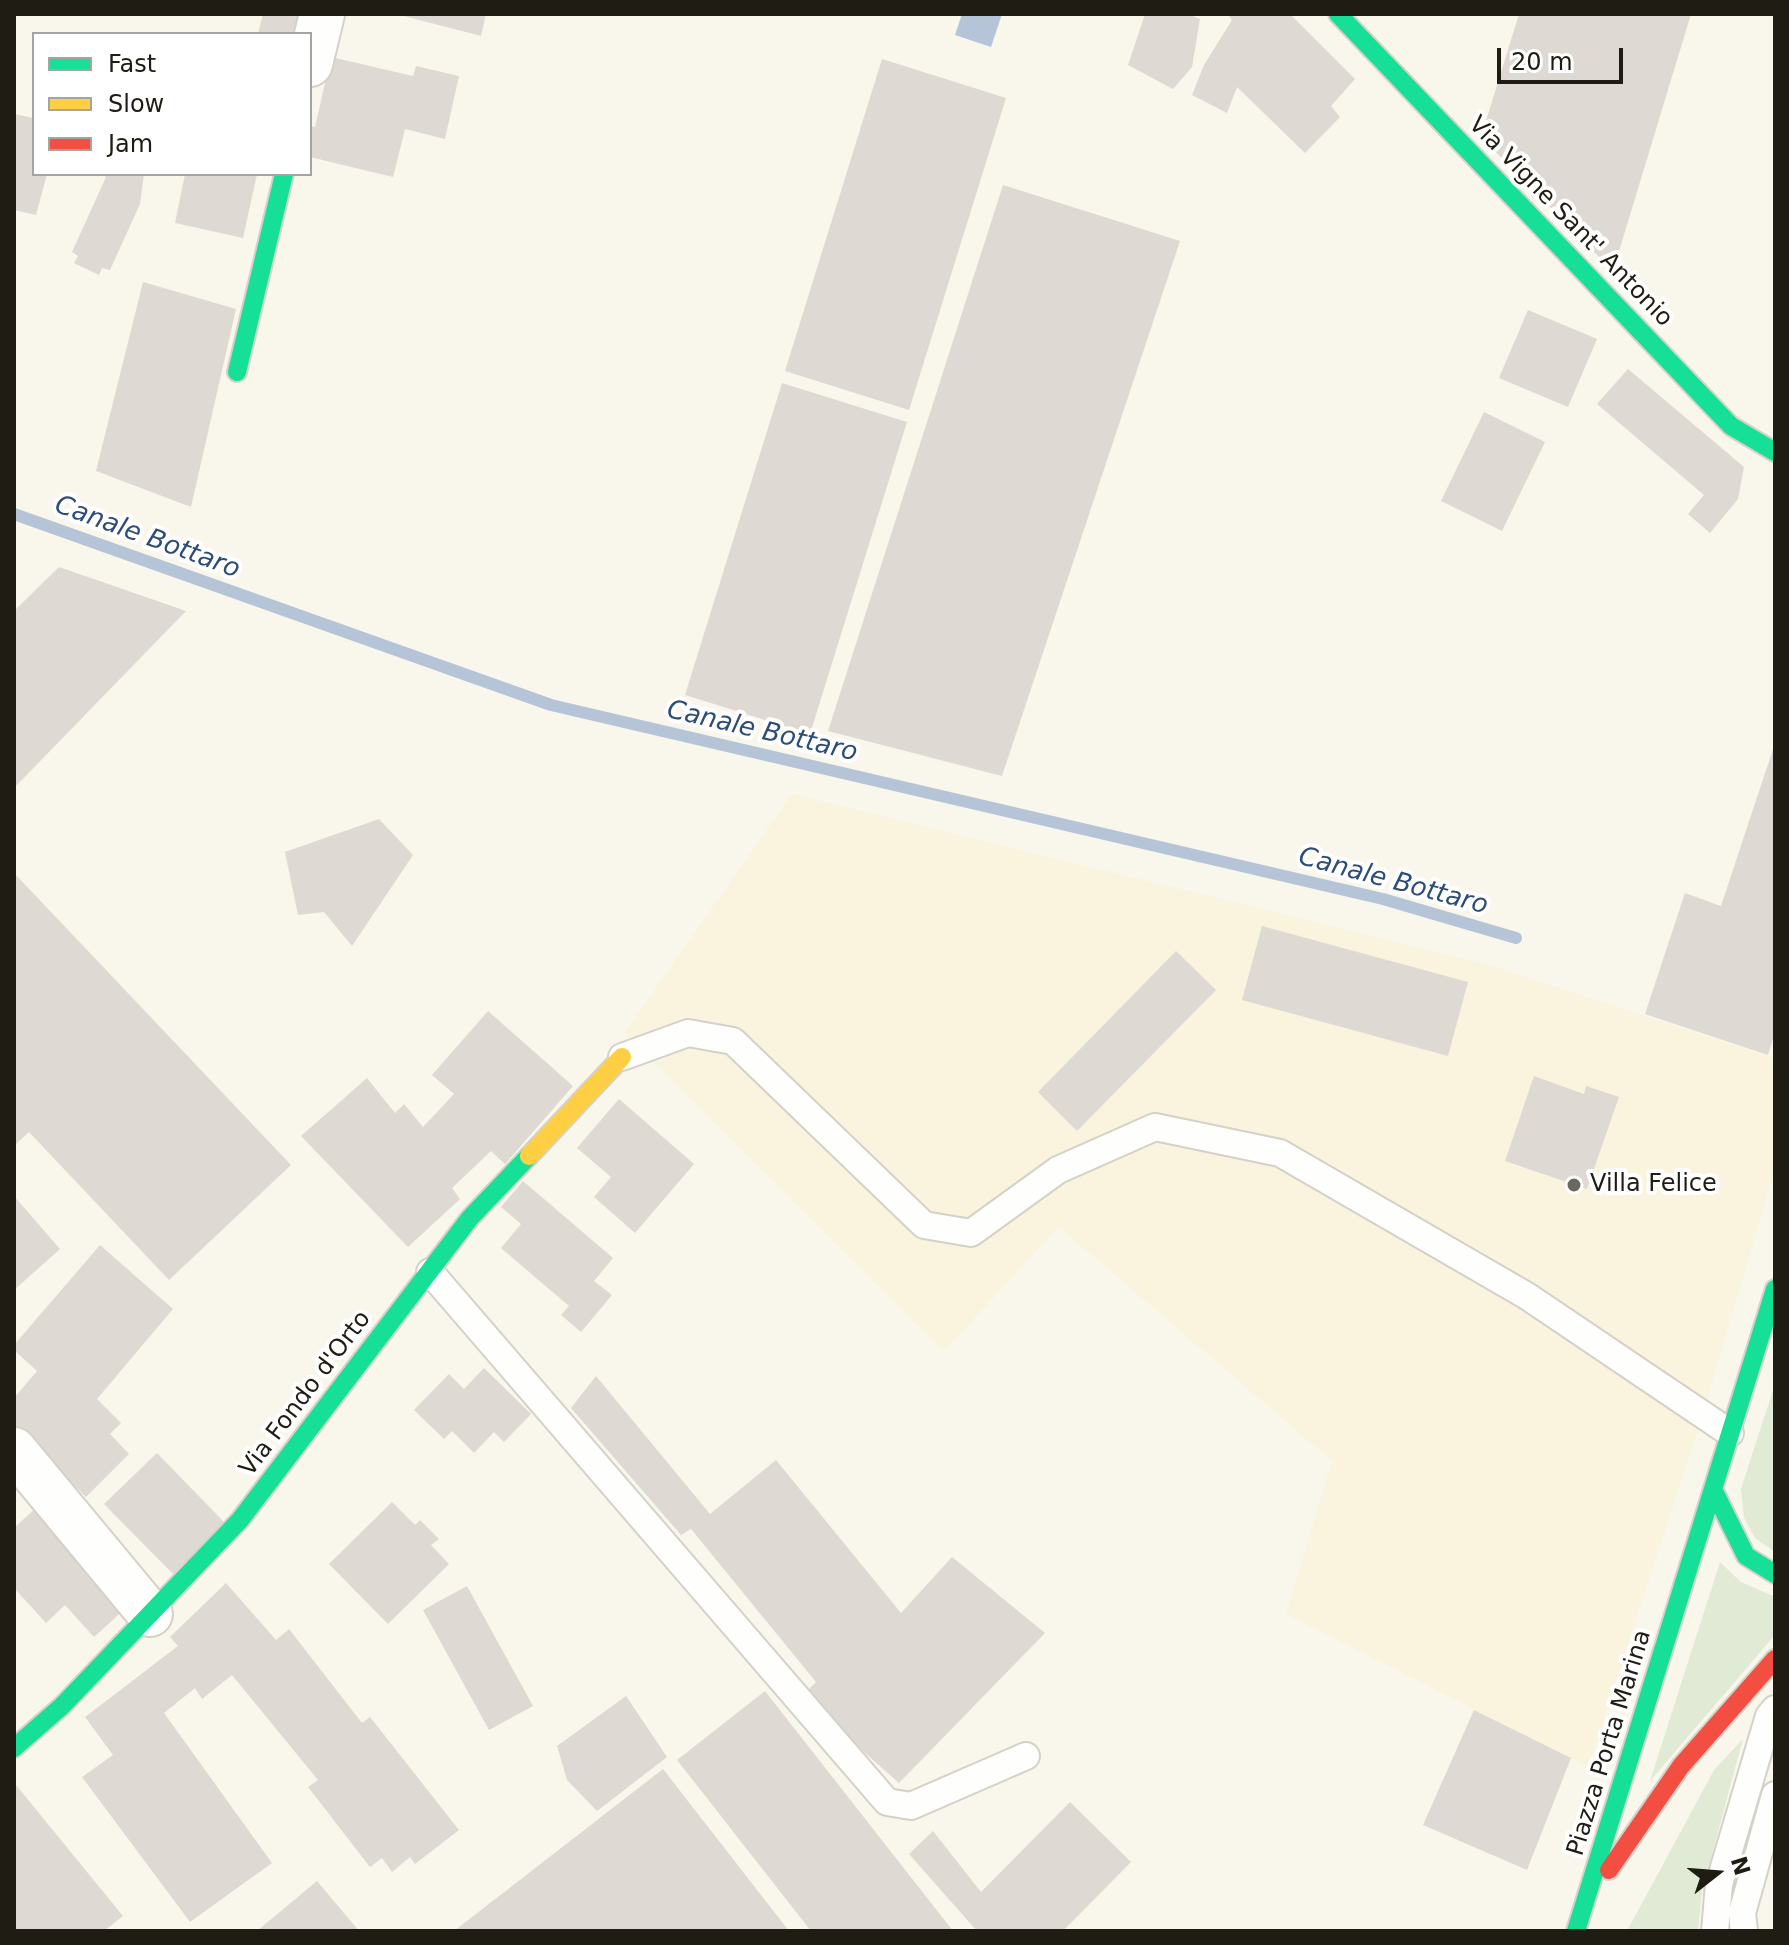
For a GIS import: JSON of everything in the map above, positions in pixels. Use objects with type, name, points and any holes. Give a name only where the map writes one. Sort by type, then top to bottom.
[{"type":"street","points":[[312,56],[322,14]]},
{"type":"street","name":"Via Vigne Sant' Antonio","points":[[1338,14],[1731,426],[1775,452]]},
{"type":"street","points":[[237,372],[284,176]]},
{"type":"street","name":"Via Fondo d'Orto","points":[[14,1748],[62,1706],[240,1520],[470,1218],[622,1057]]},
{"type":"street","name":"Piazza Porta Marina","points":[[1583,1909],[1775,1289]]},
{"type":"street","points":[[1755,1354],[1775,1346]]},
{"type":"street","points":[[14,1450],[150,1614]]},
{"type":"street","points":[[1713,1489],[1746,1556],[1775,1574]]},
{"type":"street","name":"Piazza Porta Marina","points":[[1583,1909],[1681,1766],[1775,1659]]},
{"type":"street","points":[[1576,1931],[1583,1909]]},
{"type":"lane","points":[[622,1057],[688,1033],[733,1041],[924,1225],[971,1233],[1058,1170],[1155,1127],[1280,1153],[1527,1296],[1730,1433]]},
{"type":"lane","points":[[430,1272],[887,1802],[911,1806],[1026,1756]]},
{"type":"lane","points":[[1715,1931],[1719,1884],[1769,1716],[1775,1709]]},
{"type":"lane","points":[[1744,1931],[1742,1913],[1775,1795]]},
{"type":"shaded area","points":[[792,794],[1483,963],[1775,1058],[1775,1170],[1697,1433],[1588,1767],[1286,1614],[1332,1461],[1059,1227],[944,1351],[624,1033]]},
{"type":"green space","points":[[1775,1384],[1775,1552],[1755,1538],[1744,1518],[1741,1489]]},
{"type":"green space","points":[[1720,1562],[1741,1582],[1775,1597],[1775,1635],[1650,1781]]},
{"type":"green space","points":[[1743,1739],[1702,1891],[1698,1931],[1627,1931],[1714,1770]]},
{"type":"water","points":[[962,14],[1002,14],[991,47],[955,35]]},
{"type":"building","points":[[263,14],[313,14],[308,32],[258,32]]},
{"type":"building","points":[[396,14],[486,14],[481,36]]},
{"type":"building","points":[[1145,14],[1188,14],[1200,19],[1192,67],[1173,89],[1128,65]]},
{"type":"building","points":[[1227,14],[1290,14],[1355,79],[1331,106],[1340,117],[1305,153],[1237,87],[1227,113],[1192,95],[1204,65],[1232,20]]},
{"type":"building","points":[[1519,14],[1691,14],[1613,271],[1481,137]]},
{"type":"building","points":[[331,57],[413,76],[416,66],[459,76],[445,139],[405,129],[393,177],[312,157],[312,126],[315,127]]},
{"type":"building","points":[[882,59],[1006,98],[909,410],[785,371]]},
{"type":"building","points":[[14,114],[32,118],[32,176],[46,176],[36,215],[14,210]]},
{"type":"building","points":[[144,176],[140,204],[110,270],[102,268],[99,275],[74,263],[78,256],[72,252],[106,177]]},
{"type":"building","points":[[185,176],[257,176],[243,238],[175,223]]},
{"type":"building","points":[[1003,185],[1180,241],[1002,776],[828,731]]},
{"type":"building","points":[[143,282],[236,309],[191,507],[96,471]]},
{"type":"building","points":[[1528,310],[1597,339],[1568,407],[1499,378]]},
{"type":"building","points":[[1628,369],[1744,467],[1738,499],[1710,533],[1688,514],[1704,495],[1597,404]]},
{"type":"building","points":[[782,383],[907,422],[810,734],[685,695]]},
{"type":"building","points":[[1484,412],[1545,442],[1502,531],[1441,501]]},
{"type":"building","points":[[59,567],[186,611],[14,788],[14,611]]},
{"type":"building","points":[[1774,746],[1775,1032],[1768,1055],[1645,1014],[1685,893],[1721,906]]},
{"type":"building","points":[[379,819],[413,855],[352,946],[324,912],[298,915],[285,852]]},
{"type":"building","points":[[14,873],[291,1165],[169,1280],[29,1132],[14,1146]]},
{"type":"building","points":[[1262,926],[1468,982],[1448,1056],[1242,1000]]},
{"type":"building","points":[[1176,951],[1216,990],[1077,1131],[1038,1092]]},
{"type":"building","points":[[488,1011],[573,1086],[505,1164],[491,1151],[452,1188],[460,1199],[408,1247],[301,1136],[367,1078],[395,1113],[404,1104],[423,1127],[454,1094],[432,1075]]},
{"type":"building","points":[[1534,1076],[1584,1094],[1586,1086],[1619,1097],[1587,1189],[1505,1161]]},
{"type":"building","points":[[619,1099],[694,1164],[635,1233],[594,1197],[611,1177],[577,1148]]},
{"type":"building","points":[[523,1181],[613,1258],[594,1281],[612,1295],[581,1332],[561,1315],[569,1306],[501,1248],[521,1224],[501,1207]]},
{"type":"building","points":[[14,1196],[60,1249],[14,1290]]},
{"type":"building","points":[[100,1245],[173,1309],[97,1399],[121,1423],[110,1434],[129,1454],[86,1497],[14,1426],[14,1398],[37,1371],[14,1350],[14,1345]]},
{"type":"building","points":[[484,1368],[531,1414],[504,1442],[494,1432],[474,1453],[452,1431],[444,1439],[414,1410],[449,1374],[464,1389]]},
{"type":"building","points":[[596,1376],[710,1514],[776,1460],[901,1613],[952,1557],[1045,1633],[899,1783],[847,1737],[806,1692],[816,1682],[691,1529],[681,1535],[571,1408]]},
{"type":"building","points":[[157,1453],[225,1523],[173,1574],[104,1504]]},
{"type":"building","points":[[392,1502],[415,1525],[420,1520],[439,1539],[431,1545],[449,1564],[388,1624],[329,1564]]},
{"type":"building","points":[[37,1507],[127,1607],[94,1637],[65,1605],[46,1623],[14,1588],[14,1528]]},
{"type":"building","points":[[226,1583],[276,1640],[289,1629],[362,1723],[370,1717],[459,1830],[415,1864],[410,1857],[392,1872],[382,1858],[370,1867],[308,1787],[318,1780],[232,1675],[202,1699],[195,1688],[164,1713],[272,1863],[190,1922],[82,1777],[113,1755],[85,1717],[178,1646],[170,1637]]},
{"type":"building","points":[[467,1586],[533,1706],[489,1730],[423,1610]]},
{"type":"building","points":[[765,1691],[953,1931],[811,1931],[677,1760]]},
{"type":"building","points":[[626,1696],[667,1757],[597,1811],[567,1780],[557,1746]]},
{"type":"building","points":[[1474,1710],[1571,1758],[1527,1870],[1423,1825]]},
{"type":"building","points":[[663,1769],[789,1931],[454,1931]]},
{"type":"building","points":[[16,1785],[123,1916],[104,1931],[14,1931]]},
{"type":"building","points":[[1070,1802],[1131,1862],[1063,1931],[977,1931],[909,1854],[933,1831],[981,1892]]},
{"type":"building","points":[[317,1881],[359,1931],[257,1931]]},
{"type":"waterway","name":"Canale Bottaro","points":[[14,514],[551,705],[1383,899],[1516,938]]},
{"type":"traffic: fast","points":[[1338,14],[1731,426],[1775,452]]},
{"type":"traffic: fast","points":[[237,372],[284,176]]},
{"type":"traffic: fast","points":[[14,1748],[62,1706],[240,1520],[470,1218],[529,1156]]},
{"type":"traffic: fast","points":[[1576,1931],[1775,1289]]},
{"type":"traffic: fast","points":[[1713,1489],[1746,1556],[1775,1574]]},
{"type":"traffic: slow","points":[[529,1156],[622,1057]]},
{"type":"traffic: jam","points":[[1609,1870],[1681,1766],[1775,1659]]},
{"type":"place","name":"Villa Felice","points":[[1574,1185]]}]
